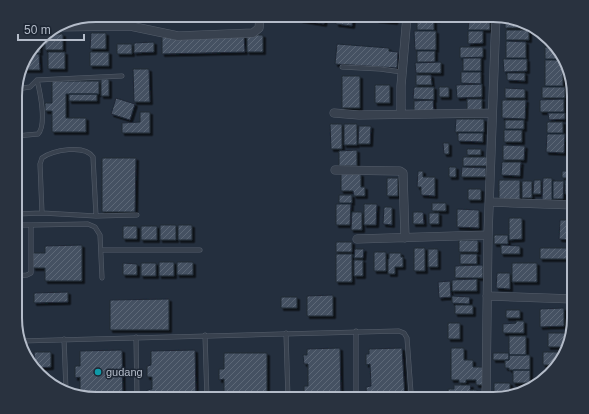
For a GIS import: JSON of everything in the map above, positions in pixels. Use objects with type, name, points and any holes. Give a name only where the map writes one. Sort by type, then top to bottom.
[{"type":"street","points":[[130,26],[133,22]]},
{"type":"street","points":[[74,26],[130,26],[178,36],[253,33],[259,28],[260,22]]},
{"type":"street","points":[[401,114],[402,72],[406,22]]},
{"type":"street","points":[[486,392],[488,235],[496,22]]},
{"type":"street","points":[[334,113],[492,113]]},
{"type":"street","points":[[335,170],[400,171],[403,173],[405,238]]},
{"type":"street","points":[[490,202],[567,205]]},
{"type":"street","points":[[357,239],[488,235]]},
{"type":"street","points":[[487,296],[567,299]]},
{"type":"lane","points":[[342,67],[380,68],[402,72]]},
{"type":"lane","points":[[23,89],[30,87],[37,80],[122,76]]},
{"type":"lane","points":[[22,136],[35,135],[41,130],[41,95],[37,80]]},
{"type":"lane","points":[[42,213],[40,164],[42,158],[47,154],[82,150],[87,151],[93,157],[96,216]]},
{"type":"lane","points":[[22,214],[42,213],[96,216],[137,215]]},
{"type":"lane","points":[[22,225],[92,225],[98,230],[100,235],[102,278]]},
{"type":"lane","points":[[22,276],[27,276],[31,273],[30,225]]},
{"type":"lane","points":[[101,250],[200,250]]},
{"type":"lane","points":[[26,341],[390,330],[399,331],[404,333],[407,338],[411,392]]},
{"type":"lane","points":[[356,331],[356,392]]},
{"type":"lane","points":[[286,333],[288,392]]},
{"type":"lane","points":[[205,335],[207,392]]},
{"type":"lane","points":[[136,337],[137,392]]},
{"type":"lane","points":[[64,339],[66,385]]},
{"type":"building","points":[[312,22],[324,22],[324,24]]},
{"type":"building","points":[[336,22],[352,22],[352,26],[336,24]]},
{"type":"building","points":[[417,22],[434,22],[434,30],[417,30]]},
{"type":"building","points":[[469,22],[490,22],[490,30],[468,30]]},
{"type":"building","points":[[505,23],[521,28],[505,28]]},
{"type":"building","points":[[506,30],[526,30],[529,32],[529,40],[506,40]]},
{"type":"building","points":[[414,31],[436,31],[436,50],[415,50]]},
{"type":"building","points":[[468,31],[483,31],[483,43],[468,44]]},
{"type":"building","points":[[91,33],[106,33],[106,49],[90,49]]},
{"type":"building","points":[[56,34],[63,34],[63,50],[45,50],[45,43],[47,40]]},
{"type":"building","points":[[247,35],[263,35],[263,52],[247,52]]},
{"type":"building","points":[[244,36],[245,52],[162,54],[162,37]]},
{"type":"building","points":[[506,41],[526,42],[526,58],[506,58]]},
{"type":"building","points":[[154,42],[154,52],[134,53],[134,43]]},
{"type":"building","points":[[117,44],[132,44],[132,54],[117,54]]},
{"type":"building","points":[[337,44],[389,48],[389,51],[398,52],[397,68],[335,64]]},
{"type":"building","points":[[460,47],[483,47],[483,57],[460,58]]},
{"type":"building","points":[[545,47],[548,47],[557,59],[545,59]]},
{"type":"building","points":[[40,48],[40,53],[36,53]]},
{"type":"building","points":[[417,51],[435,51],[435,62],[417,62]]},
{"type":"building","points":[[48,52],[65,52],[65,69],[48,69]]},
{"type":"building","points":[[90,52],[109,52],[109,66],[90,66]]},
{"type":"building","points":[[35,54],[39,54],[40,70],[27,70]]},
{"type":"building","points":[[463,58],[481,58],[481,71],[463,71]]},
{"type":"building","points":[[503,59],[527,59],[527,71],[504,72]]},
{"type":"building","points":[[545,60],[558,60],[563,74],[563,86],[545,86]]},
{"type":"building","points":[[441,62],[441,73],[416,73],[415,63]]},
{"type":"building","points":[[133,69],[149,69],[150,102],[134,102]]},
{"type":"building","points":[[461,72],[481,72],[481,84],[461,83]]},
{"type":"building","points":[[507,73],[525,73],[525,81],[507,80]]},
{"type":"building","points":[[416,75],[431,75],[432,85],[416,85]]},
{"type":"building","points":[[342,76],[360,76],[360,108],[342,108]]},
{"type":"building","points":[[101,79],[109,79],[109,96],[101,96]]},
{"type":"building","points":[[52,81],[99,81],[99,94],[66,94],[66,118],[86,118],[86,132],[52,132],[52,111],[45,111],[45,103],[52,103]]},
{"type":"building","points":[[482,84],[482,97],[457,98],[456,85]]},
{"type":"building","points":[[375,85],[390,85],[390,103],[375,103]]},
{"type":"building","points":[[414,87],[434,87],[434,100],[413,99]]},
{"type":"building","points":[[439,87],[449,87],[449,97],[439,97]]},
{"type":"building","points":[[542,87],[565,87],[565,98],[542,98]]},
{"type":"building","points":[[505,88],[525,89],[525,98],[505,98]]},
{"type":"building","points":[[69,94],[97,94],[97,101],[69,101]]},
{"type":"building","points":[[116,98],[135,104],[130,120],[111,114]]},
{"type":"building","points":[[467,99],[482,99],[482,111],[467,111]]},
{"type":"building","points":[[564,99],[564,112],[540,112],[540,100]]},
{"type":"building","points":[[433,100],[434,112],[414,112],[414,101]]},
{"type":"building","points":[[502,100],[526,100],[525,119],[502,118]]},
{"type":"building","points":[[140,112],[150,112],[150,133],[122,133],[122,123],[140,122]]},
{"type":"building","points":[[548,113],[565,113],[565,119],[549,120]]},
{"type":"building","points":[[456,119],[484,119],[484,132],[455,132]]},
{"type":"building","points":[[505,120],[524,120],[524,129],[505,129]]},
{"type":"building","points":[[547,122],[563,122],[563,133],[547,133]]},
{"type":"building","points":[[330,124],[342,124],[342,149],[331,149]]},
{"type":"building","points":[[344,124],[357,124],[357,145],[344,145]]},
{"type":"building","points":[[359,126],[371,126],[370,144],[358,144]]},
{"type":"building","points":[[504,130],[522,130],[522,142],[504,142]]},
{"type":"building","points":[[458,133],[483,133],[483,142],[458,141]]},
{"type":"building","points":[[547,134],[565,134],[564,153],[546,152]]},
{"type":"building","points":[[443,143],[449,143],[449,154],[444,154]]},
{"type":"building","points":[[503,145],[525,146],[524,160],[503,160]]},
{"type":"building","points":[[467,149],[481,149],[481,155],[467,155]]},
{"type":"building","points":[[357,150],[357,166],[339,166],[339,151]]},
{"type":"building","points":[[463,157],[488,157],[488,166],[463,166]]},
{"type":"building","points":[[102,158],[136,158],[135,212],[102,212]]},
{"type":"building","points":[[502,162],[521,162],[520,176],[501,175]]},
{"type":"building","points":[[449,167],[456,167],[456,177],[449,177]]},
{"type":"building","points":[[462,167],[486,168],[486,177],[461,177]]},
{"type":"building","points":[[418,171],[423,171],[423,177],[435,177],[435,196],[421,195],[421,187],[417,187]]},
{"type":"building","points":[[562,171],[567,171],[567,178],[562,178]]},
{"type":"building","points":[[341,174],[361,174],[361,187],[365,187],[365,196],[354,196],[353,191],[341,191]]},
{"type":"building","points":[[387,178],[398,178],[398,196],[387,196]]},
{"type":"building","points":[[543,178],[552,178],[552,200],[542,200]]},
{"type":"building","points":[[499,180],[520,180],[520,200],[499,200]]},
{"type":"building","points":[[534,180],[541,180],[541,194],[533,194]]},
{"type":"building","points":[[565,180],[567,180],[567,194],[565,194]]},
{"type":"building","points":[[522,181],[532,181],[532,198],[522,198]]},
{"type":"building","points":[[553,181],[564,181],[563,199],[553,199]]},
{"type":"building","points":[[468,189],[481,189],[481,200],[468,200]]},
{"type":"building","points":[[339,195],[352,195],[352,203],[339,203]]},
{"type":"building","points":[[432,203],[446,203],[446,211],[432,211]]},
{"type":"building","points":[[336,204],[351,204],[350,225],[336,225]]},
{"type":"building","points":[[364,204],[377,204],[376,225],[364,225]]},
{"type":"building","points":[[384,207],[392,207],[392,225],[383,224]]},
{"type":"building","points":[[457,209],[479,210],[479,228],[457,227]]},
{"type":"building","points":[[352,212],[362,212],[362,230],[351,230]]},
{"type":"building","points":[[413,212],[423,212],[424,224],[413,224]]},
{"type":"building","points":[[429,213],[439,213],[439,224],[429,224]]},
{"type":"building","points":[[509,218],[522,218],[522,239],[509,240]]},
{"type":"building","points":[[560,220],[567,220],[567,240],[559,239]]},
{"type":"building","points":[[160,225],[176,225],[176,240],[160,240]]},
{"type":"building","points":[[178,225],[192,225],[192,240],[178,240]]},
{"type":"building","points":[[123,226],[137,226],[137,239],[123,239]]},
{"type":"building","points":[[141,226],[157,226],[157,240],[141,240]]},
{"type":"building","points":[[494,235],[508,235],[508,244],[494,244]]},
{"type":"building","points":[[459,240],[478,240],[478,252],[459,252]]},
{"type":"building","points":[[336,242],[352,242],[352,252],[336,252]]},
{"type":"building","points":[[82,245],[82,281],[45,281],[45,268],[33,268],[33,253],[45,253],[45,246]]},
{"type":"building","points":[[501,245],[520,246],[520,254],[501,254]]},
{"type":"building","points":[[414,248],[425,248],[425,271],[414,271]]},
{"type":"building","points":[[540,248],[567,248],[567,259],[540,259]]},
{"type":"building","points":[[355,249],[364,249],[363,258],[354,258]]},
{"type":"building","points":[[428,249],[438,249],[438,267],[428,267]]},
{"type":"building","points":[[374,252],[386,252],[386,271],[374,271]]},
{"type":"building","points":[[389,253],[401,253],[401,257],[403,257],[403,267],[395,267],[395,274],[388,274]]},
{"type":"building","points":[[336,254],[352,254],[352,282],[336,282]]},
{"type":"building","points":[[460,254],[477,254],[477,264],[460,264]]},
{"type":"building","points":[[354,260],[363,260],[363,276],[354,276]]},
{"type":"building","points":[[159,262],[174,262],[174,276],[159,276]]},
{"type":"building","points":[[177,262],[193,262],[193,275],[177,275]]},
{"type":"building","points":[[123,263],[137,264],[137,275],[123,275]]},
{"type":"building","points":[[141,263],[156,263],[156,276],[141,276]]},
{"type":"building","points":[[512,263],[537,263],[537,282],[512,282]]},
{"type":"building","points":[[483,265],[483,278],[455,278],[455,266]]},
{"type":"building","points":[[497,273],[510,273],[510,289],[496,288]]},
{"type":"building","points":[[477,279],[477,291],[452,291],[452,280]]},
{"type":"building","points":[[450,281],[451,297],[439,298],[438,282]]},
{"type":"building","points":[[68,292],[68,302],[34,303],[34,293]]},
{"type":"building","points":[[333,295],[333,316],[307,316],[307,296]]},
{"type":"building","points":[[452,296],[470,297],[469,304],[452,303]]},
{"type":"building","points":[[281,297],[297,297],[297,308],[281,308]]},
{"type":"building","points":[[169,299],[169,330],[110,330],[110,300]]},
{"type":"building","points":[[455,305],[473,305],[473,314],[455,314]]},
{"type":"building","points":[[564,308],[564,326],[540,327],[540,309]]},
{"type":"building","points":[[506,310],[520,310],[520,318],[506,318]]},
{"type":"building","points":[[516,321],[524,321],[524,333],[503,333],[503,324],[516,323]]},
{"type":"building","points":[[448,323],[460,323],[460,339],[448,339]]},
{"type":"building","points":[[548,333],[566,333],[561,347],[548,347]]},
{"type":"building","points":[[509,336],[526,336],[526,355],[509,355]]},
{"type":"building","points":[[340,348],[341,392],[304,392],[304,386],[308,386],[308,364],[304,364],[303,355],[307,355],[307,349]]},
{"type":"building","points":[[402,348],[405,392],[366,392],[366,387],[371,386],[370,364],[366,365],[366,354],[369,354],[369,349]]},
{"type":"building","points":[[451,348],[464,348],[464,360],[473,360],[473,367],[486,367],[484,385],[476,385],[476,380],[466,380],[466,383],[459,383],[459,380],[451,380]]},
{"type":"building","name":"gudang","points":[[122,350],[123,392],[80,390],[80,377],[75,378],[75,366],[80,366],[80,351]]},
{"type":"building","points":[[195,350],[196,392],[147,392],[147,390],[152,389],[152,377],[147,377],[147,366],[151,365],[151,351]]},
{"type":"building","points":[[34,352],[51,352],[51,367],[41,368],[34,360]]},
{"type":"building","points":[[543,352],[558,352],[550,365],[543,365]]},
{"type":"building","points":[[224,353],[267,353],[267,392],[224,392],[224,379],[219,380],[219,369],[224,369]]},
{"type":"building","points":[[493,353],[509,353],[509,360],[493,360]]},
{"type":"building","points":[[509,355],[530,355],[530,370],[509,370],[509,368],[505,368],[505,360],[509,360]]},
{"type":"building","points":[[513,370],[530,370],[530,382],[513,383]]},
{"type":"building","points":[[494,383],[510,383],[510,390],[494,392]]},
{"type":"building","points":[[454,385],[471,385],[470,390],[477,390],[477,392],[448,392],[448,389],[454,389]]},
{"type":"place","name":"gudang","points":[[98,372]]}]
